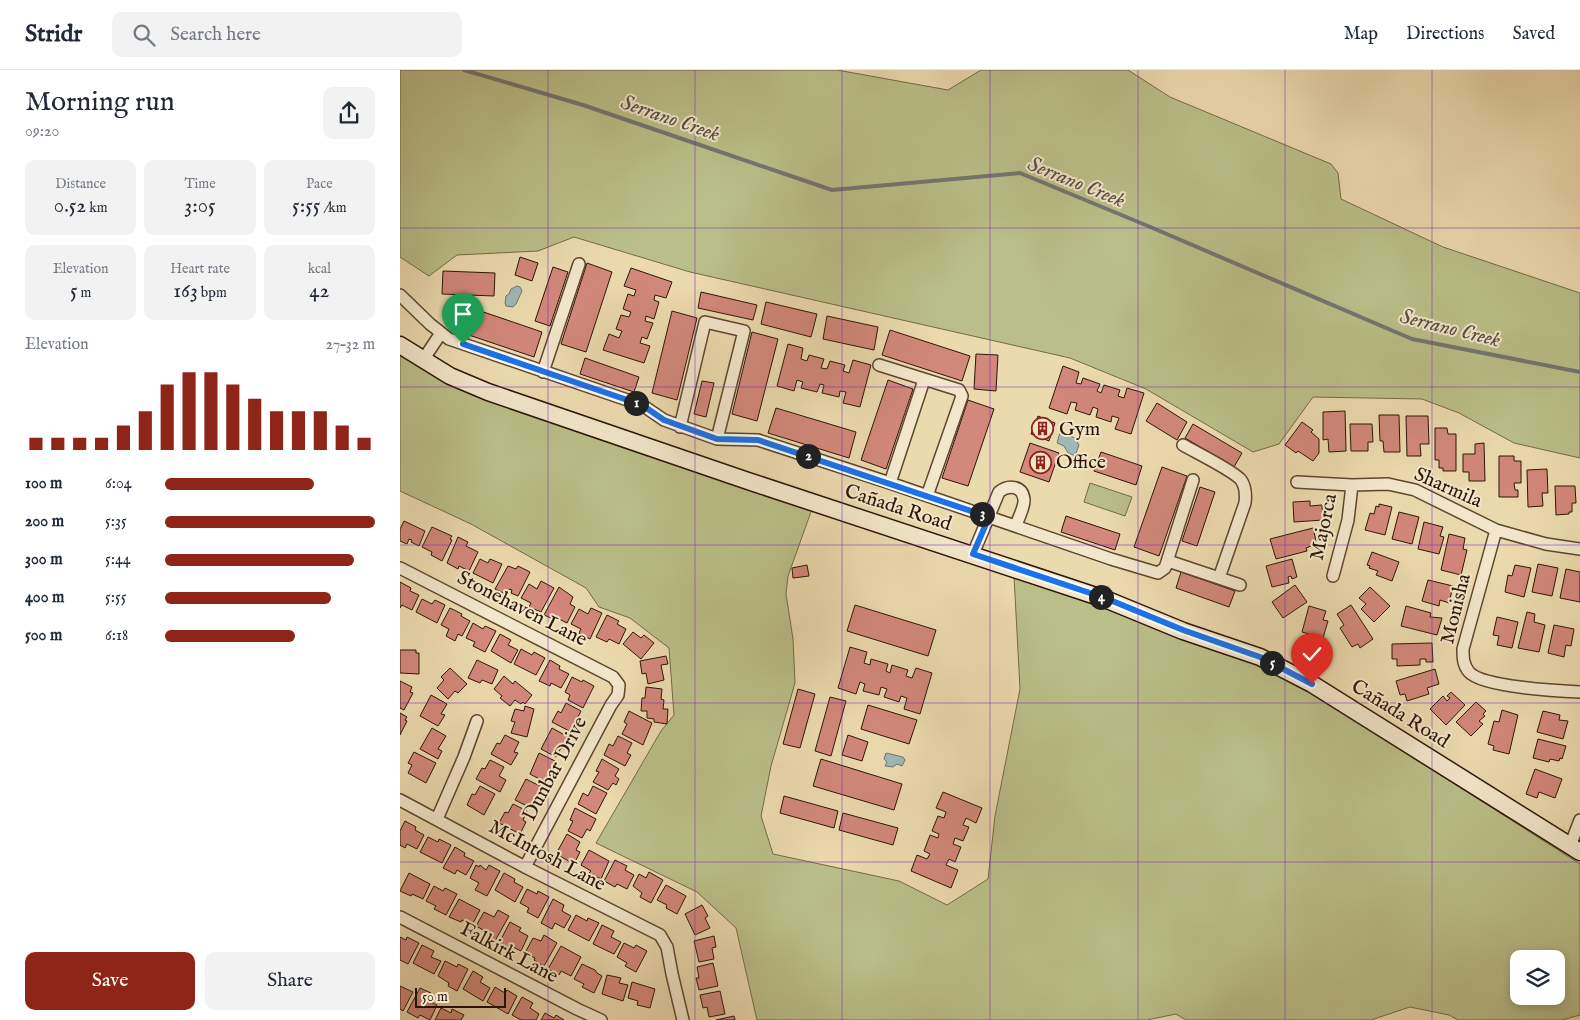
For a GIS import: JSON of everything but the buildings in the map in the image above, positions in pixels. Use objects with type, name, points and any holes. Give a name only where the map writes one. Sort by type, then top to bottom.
[{"type":"street","points":[[543,372],[579,264]]},
{"type":"street","points":[[400,295],[450,339],[642,405],[664,420],[680,427],[717,439],[758,440],[1111,559],[1158,572],[1165,568],[1168,561],[1193,480]]},
{"type":"street","points":[[680,427],[705,322],[744,330],[717,439]]},
{"type":"street","points":[[423,360],[441,333]]},
{"type":"street","name":"Cañada Road","points":[[400,344],[450,376],[488,392],[748,482],[1105,598],[1183,630],[1260,657],[1312,684],[1575,849]]},
{"type":"street","points":[[879,365],[959,390],[962,396],[927,496]]},
{"type":"street","points":[[890,483],[924,380]]},
{"type":"street","points":[[1183,445],[1237,476],[1245,487],[1245,503],[1219,578]]},
{"type":"street","name":"Sharmila","points":[[1297,482],[1352,485],[1388,484],[1415,490],[1496,530],[1546,544],[1580,549]]},
{"type":"street","name":"Majorca","points":[[1333,576],[1348,520],[1352,485]]},
{"type":"street","points":[[973,554],[999,492],[1004,488],[1016,487],[1024,499],[1016,526]]},
{"type":"street","name":"Monisha","points":[[1496,530],[1463,649],[1463,660],[1468,671],[1479,679],[1541,690],[1580,692]]},
{"type":"street","points":[[1168,561],[1240,585]]},
{"type":"street","name":"Stonehaven Lane","points":[[400,568],[613,677],[620,690]]},
{"type":"street","name":"Dunbar Drive","points":[[525,867],[620,690]]},
{"type":"street","points":[[437,819],[464,757],[477,721]]},
{"type":"street","name":"McIntosh Lane","points":[[400,800],[525,867],[660,935],[665,942],[668,953],[683,1020]]},
{"type":"street","points":[[1575,849],[1580,820]]},
{"type":"street","name":"Falkirk Lane","points":[[400,916],[577,1010],[601,1020]]},
{"type":"green space","points":[[400,70],[837,70],[948,90],[981,70],[1128,70],[1170,97],[1331,164],[1338,173],[1341,199],[1443,247],[1580,293],[1580,458],[1514,443],[1459,413],[1422,399],[1313,397],[1279,444],[1253,452],[1146,389],[1070,358],[690,272],[574,237],[538,251],[457,255],[429,276],[400,257]]},
{"type":"green space","points":[[400,354],[424,370],[472,395],[639,453],[812,509],[788,576],[786,594],[793,639],[795,683],[771,766],[761,816],[773,854],[899,881],[947,905],[988,879],[995,816],[1020,689],[1014,576],[1073,594],[1170,635],[1268,669],[1301,686],[1580,864],[1580,1015],[1562,1020],[1458,1020],[1449,1015],[1410,1007],[1371,1020],[1186,1020],[1176,1014],[1147,1020],[757,1020],[736,928],[697,892],[596,843],[661,731],[674,715],[669,648],[630,618],[599,607],[586,588],[471,524],[400,491]]},
{"type":"green space","points":[[1090,483],[1132,497],[1125,516],[1084,502]]},
{"type":"water","points":[[517,286],[522,291],[516,304],[513,307],[506,306],[506,296],[511,289]]},
{"type":"water","points":[[1060,432],[1075,438],[1079,445],[1075,456],[1068,453],[1064,446],[1057,443]]},
{"type":"water","points":[[886,753],[903,757],[905,760],[902,766],[897,764],[893,767],[885,766],[887,762],[884,759]]},
{"type":"waterway","name":"Serrano Creek","points":[[464,70],[583,105],[832,190],[1020,173],[1412,339],[1580,372]]},
{"type":"place","name":"Gym","points":[[1043,429]]},
{"type":"place","name":"Office","points":[[1040,462]]},
{"type":"route","points":[[463,344],[642,405],[664,420],[680,427],[717,439],[758,440],[989,517],[973,554],[1105,598],[1183,630],[1260,657],[1312,684]]}]
